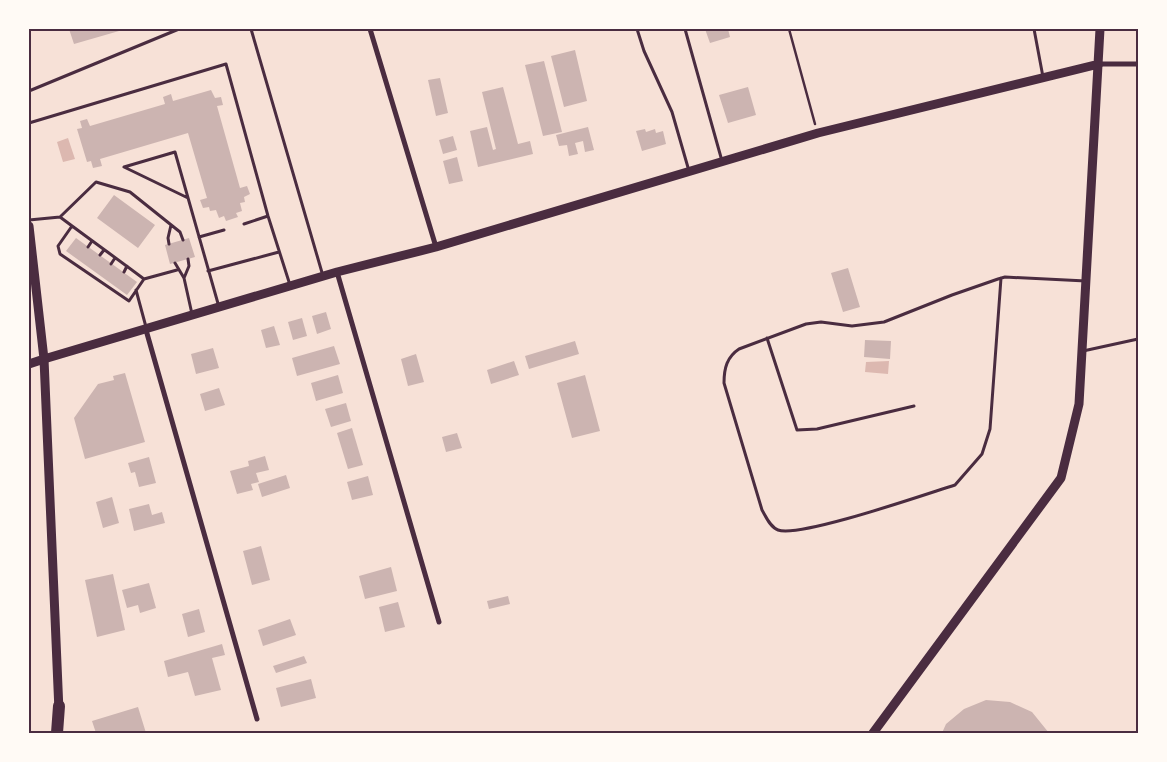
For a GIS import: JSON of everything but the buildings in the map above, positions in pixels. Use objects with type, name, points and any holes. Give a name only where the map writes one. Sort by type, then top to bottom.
[{"type":"highway","points":[[58,733],[59,706]]},
{"type":"street","points":[[370,29],[436,247]]},
{"type":"street","points":[[873,733],[1061,478],[1080,404],[1100,29]]},
{"type":"street","points":[[29,364],[290,285],[436,247],[818,133],[1099,64],[1138,64]]},
{"type":"street","points":[[29,226],[44,359],[59,706]]},
{"type":"street","points":[[337,272],[440,622]]},
{"type":"street","points":[[146,330],[257,719]]},
{"type":"lane","points":[[29,92],[179,29]]},
{"type":"lane","points":[[251,29],[323,276]]},
{"type":"lane","points":[[637,29],[644,50],[672,112],[689,172]]},
{"type":"lane","points":[[685,29],[722,162]]},
{"type":"lane","points":[[1034,29],[1043,78]]},
{"type":"lane","points":[[29,123],[226,64],[268,216],[290,285]]},
{"type":"lane","points":[[188,198],[124,167],[175,152],[219,307]]},
{"type":"lane","points":[[29,220],[60,217],[96,182],[130,192],[180,232],[182,240]]},
{"type":"lane","points":[[244,224],[268,216]]},
{"type":"lane","points":[[60,217],[144,279]]},
{"type":"lane","points":[[169,244],[168,238],[171,225]]},
{"type":"lane","points":[[72,226],[58,246],[60,254],[101,279],[129,301],[144,279],[177,270]]},
{"type":"lane","points":[[199,237],[224,230]]},
{"type":"lane","points":[[88,246],[92,241]]},
{"type":"lane","points":[[100,255],[104,250]]},
{"type":"lane","points":[[208,271],[279,252]]},
{"type":"lane","points":[[111,264],[115,258]]},
{"type":"lane","points":[[184,278],[190,266],[188,259]]},
{"type":"lane","points":[[75,264],[78,260]]},
{"type":"lane","points":[[174,263],[184,278],[192,314]]},
{"type":"lane","points":[[124,272],[128,266]]},
{"type":"lane","points":[[1000,278],[990,429],[982,454],[955,485],[822,525],[792,531],[778,530],[769,524],[762,510],[729,402],[724,373],[731,354],[738,349],[806,324],[821,322],[852,326],[884,322],[1000,278],[1022,276],[1086,281]]},
{"type":"lane","points":[[136,290],[146,330]]},
{"type":"lane","points":[[767,338],[797,430],[818,429],[914,406]]},
{"type":"lane","points":[[1082,351],[1138,339]]},
{"type":"path","points":[[789,29],[818,133]]},
{"type":"shaded area","points":[[68,138],[75,159],[63,162],[57,142]]},
{"type":"shaded area","points":[[889,361],[888,374],[865,372],[866,362]]}]
